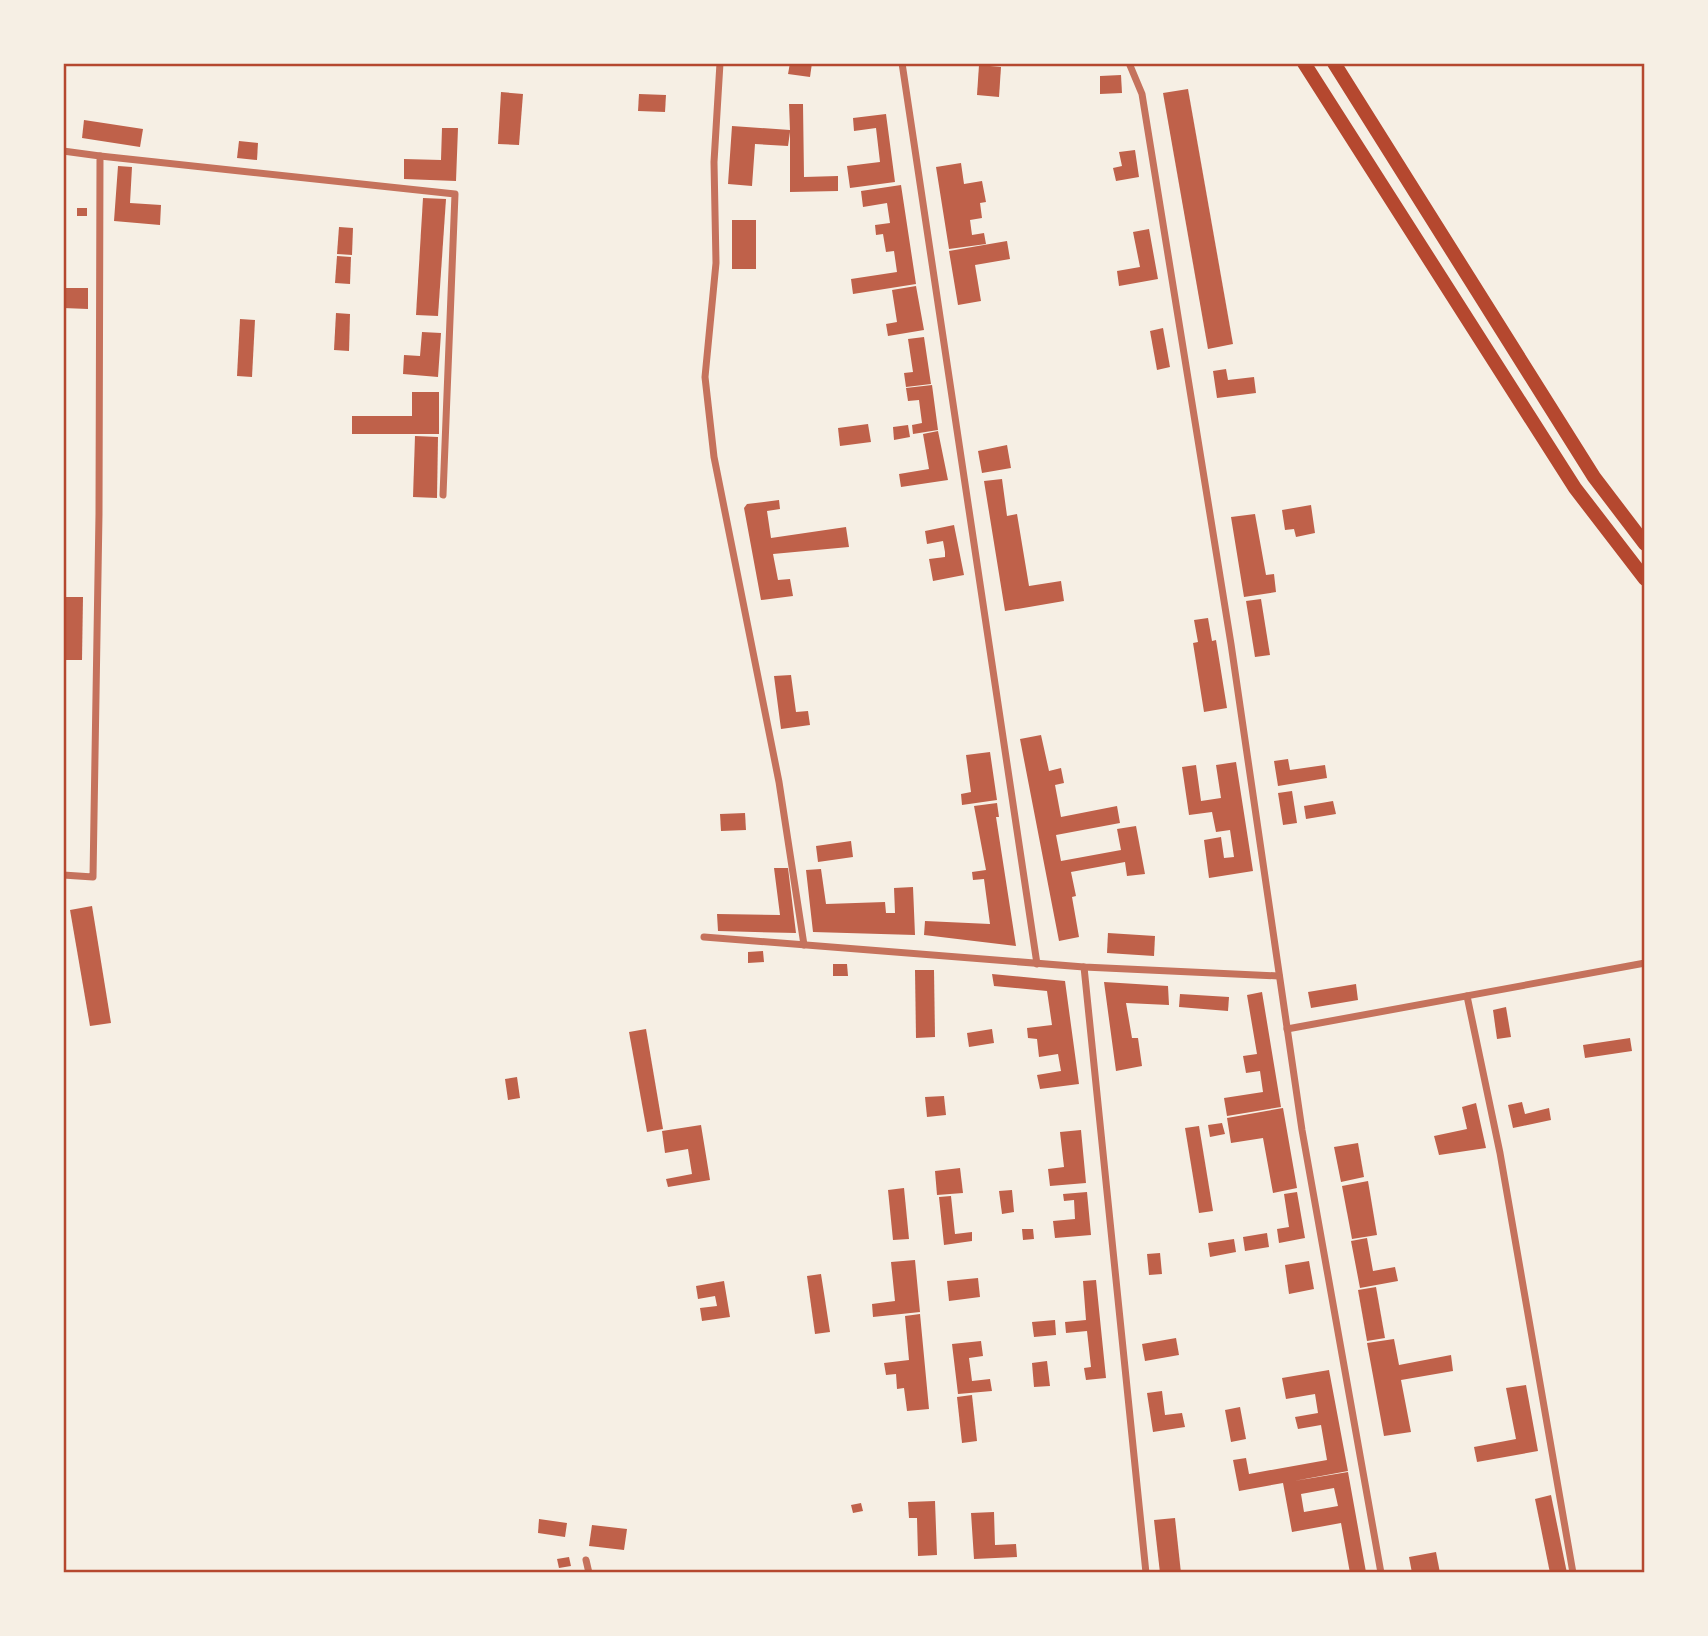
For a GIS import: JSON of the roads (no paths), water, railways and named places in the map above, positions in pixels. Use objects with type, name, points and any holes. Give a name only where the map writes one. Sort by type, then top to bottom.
[{"type":"highway","points":[[1304,63],[1575,488],[1645,579]]},
{"type":"highway","points":[[1334,63],[1594,477],[1645,544]]},
{"type":"street","points":[[720,63],[714,162],[716,263],[705,377],[714,457],[779,782],[804,945]]},
{"type":"street","points":[[902,63],[1037,964]]},
{"type":"street","points":[[1129,63],[1144,108],[1231,644],[1302,1130],[1381,1573]]},
{"type":"street","points":[[63,151],[455,194],[443,495]]},
{"type":"street","points":[[63,875],[93,877],[99,501],[100,156]]},
{"type":"street","points":[[704,937],[1037,964],[1279,976]]},
{"type":"street","points":[[1287,1029],[1645,962]]},
{"type":"street","points":[[1084,967],[1146,1573]]},
{"type":"street","points":[[1467,996],[1500,1153],[1573,1573]]},
{"type":"street","points":[[586,1560],[589,1573]]}]
